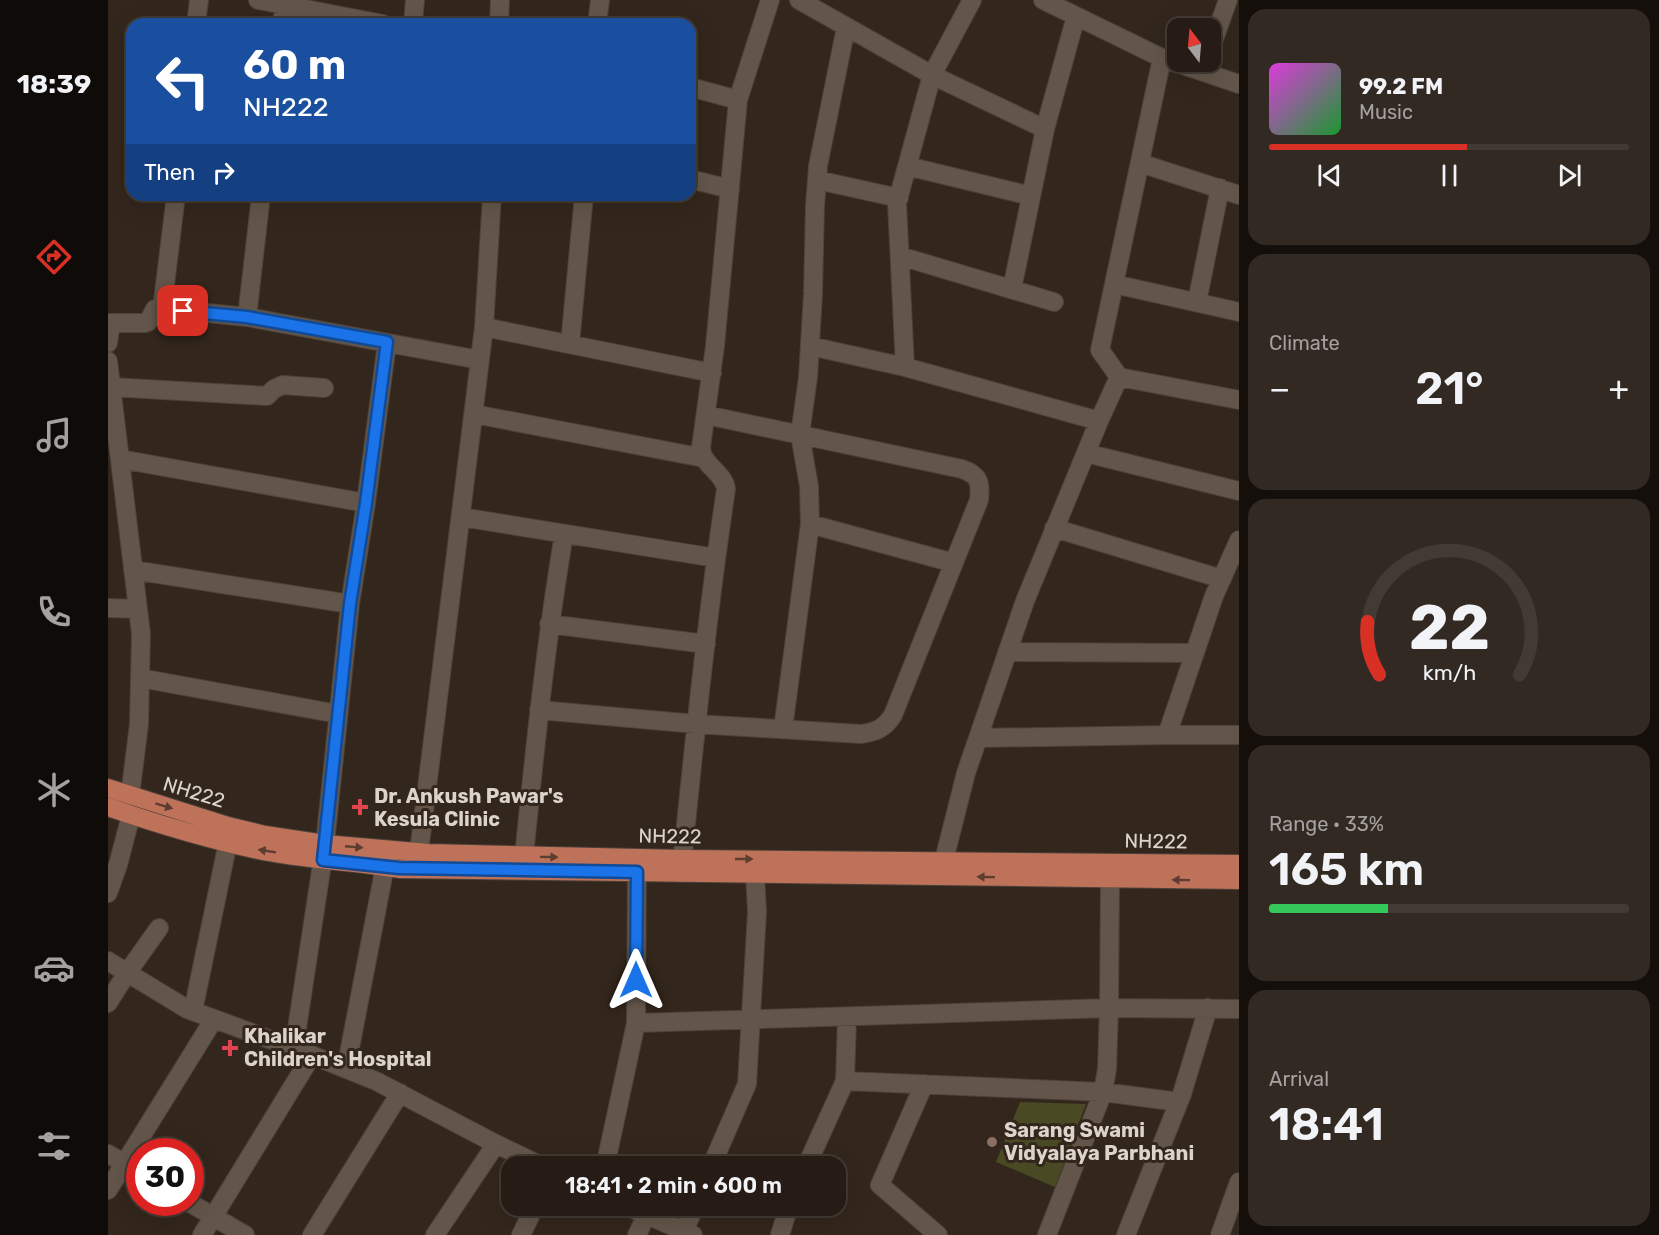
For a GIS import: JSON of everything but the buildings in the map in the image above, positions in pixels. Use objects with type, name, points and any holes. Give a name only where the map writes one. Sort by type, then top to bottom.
[{"type":"highway","name":"NH222","points":[[108,789],[228,826],[324,852],[399,868],[637,872],[682,866],[945,860],[1239,864]]},
{"type":"highway","name":"NH222","points":[[108,807],[188,832],[258,850],[524,856],[682,866],[755,874],[1239,880]]},
{"type":"street","points":[[197,18],[199,0]]},
{"type":"street","points":[[258,0],[352,18]]},
{"type":"street","points":[[414,18],[415,0]]},
{"type":"street","points":[[499,18],[500,0]]},
{"type":"street","points":[[598,18],[600,0]]},
{"type":"street","points":[[682,866],[696,724],[726,489],[723,479],[701,453],[723,271],[738,100],[770,0]]},
{"type":"street","points":[[800,0],[932,75],[1045,129]]},
{"type":"street","points":[[905,367],[897,203],[932,75],[972,0]]},
{"type":"street","points":[[1043,0],[1167,59]]},
{"type":"street","points":[[1221,19],[1228,0]]},
{"type":"street","points":[[283,18],[284,5]]},
{"type":"street","points":[[1012,289],[1045,129],[1076,16]]},
{"type":"street","points":[[783,729],[810,524],[809,486],[800,435],[808,377],[817,180],[846,27]]},
{"type":"street","points":[[1162,58],[1100,350],[1119,377],[1239,400]]},
{"type":"street","points":[[1215,72],[1239,84]]},
{"type":"street","points":[[696,89],[738,100]]},
{"type":"street","points":[[1140,163],[1239,195]]},
{"type":"street","points":[[907,166],[1031,196]]},
{"type":"street","points":[[696,180],[730,189]]},
{"type":"street","points":[[817,180],[899,198]]},
{"type":"street","points":[[1197,302],[1220,188]]},
{"type":"street","points":[[162,309],[175,201]]},
{"type":"street","points":[[247,317],[260,201]]},
{"type":"street","points":[[419,852],[484,327],[492,201]]},
{"type":"street","points":[[570,344],[583,201]]},
{"type":"street","points":[[900,256],[1054,302]]},
{"type":"street","points":[[1114,284],[1239,312]]},
{"type":"street","points":[[108,343],[110,323],[145,323],[151,318],[155,309],[162,309],[247,317],[480,360]]},
{"type":"street","points":[[484,327],[712,373]]},
{"type":"street","points":[[294,1048],[324,852],[350,604],[387,342]]},
{"type":"street","points":[[810,346],[905,367],[1099,421]]},
{"type":"street","points":[[108,360],[120,459],[117,505],[133,570],[141,634],[139,724],[130,796]]},
{"type":"street","points":[[945,860],[966,773],[1025,601],[1119,377]]},
{"type":"street","points":[[111,387],[267,396],[274,389],[283,385],[324,388]]},
{"type":"street","points":[[474,414],[704,458]]},
{"type":"street","points":[[539,710],[696,724],[861,734],[881,729],[893,715],[979,500],[978,479],[962,469],[706,415]]},
{"type":"street","points":[[1086,453],[1239,491]]},
{"type":"street","points":[[120,459],[366,503]]},
{"type":"street","points":[[461,517],[716,558]]},
{"type":"street","points":[[810,524],[954,563]]},
{"type":"street","points":[[1054,528],[1222,579]]},
{"type":"street","points":[[524,856],[549,624],[564,534]]},
{"type":"street","points":[[1167,735],[1222,579],[1239,540]]},
{"type":"street","points":[[133,570],[350,604]]},
{"type":"street","points":[[108,608],[138,609]]},
{"type":"street","points":[[549,624],[706,644]]},
{"type":"street","points":[[1007,652],[1195,653]]},
{"type":"street","points":[[140,678],[338,714]]},
{"type":"street","points":[[978,738],[1239,735]]},
{"type":"street","points":[[108,893],[131,815]]},
{"type":"street","points":[[193,1011],[228,842]]},
{"type":"street","points":[[346,1069],[385,866]]},
{"type":"street","points":[[607,1156],[636,1023],[637,872]]},
{"type":"street","points":[[716,1156],[747,1084],[757,912],[755,874]]},
{"type":"street","points":[[1047,1235],[1103,1092],[1107,1069],[1110,879]]},
{"type":"street","points":[[108,1003],[159,928]]},
{"type":"street","points":[[108,961],[193,1011],[376,1080],[521,1156]]},
{"type":"street","points":[[636,1023],[1109,1008],[1239,1009]]},
{"type":"street","points":[[1126,1235],[1179,1102],[1208,1008]]},
{"type":"street","points":[[811,1156],[844,1081],[847,1017]]},
{"type":"street","points":[[108,1190],[214,1019]]},
{"type":"street","points":[[202,1235],[312,1055]]},
{"type":"street","points":[[844,1081],[1103,1092],[1179,1102]]},
{"type":"street","points":[[924,1084],[880,1185],[938,1235]]},
{"type":"street","points":[[312,1235],[400,1093]]},
{"type":"street","points":[[435,1235],[496,1144]]},
{"type":"street","points":[[1220,1235],[1238,1189]]},
{"type":"street","points":[[204,1211],[245,1235]]},
{"type":"street","points":[[521,1235],[530,1216]]},
{"type":"street","points":[[637,1235],[646,1216],[688,1233],[692,1216]]},
{"type":"street","points":[[785,1233],[788,1216]]},
{"type":"green space","points":[[1020,1102],[1086,1104],[1055,1187],[996,1162]]},
{"type":"place","name":"Dr. Ankush Pawar's Kesula Clinic","points":[[360,807]]},
{"type":"place","name":"Khalikar Children's Hospital","points":[[230,1048]]},
{"type":"place","name":"Sarang Swami Vidyalaya Parbhani","points":[[992,1142]]},
{"type":"route","points":[[183,311],[247,317],[387,342],[350,604],[323,860],[399,868],[637,872],[636,980]]}]
